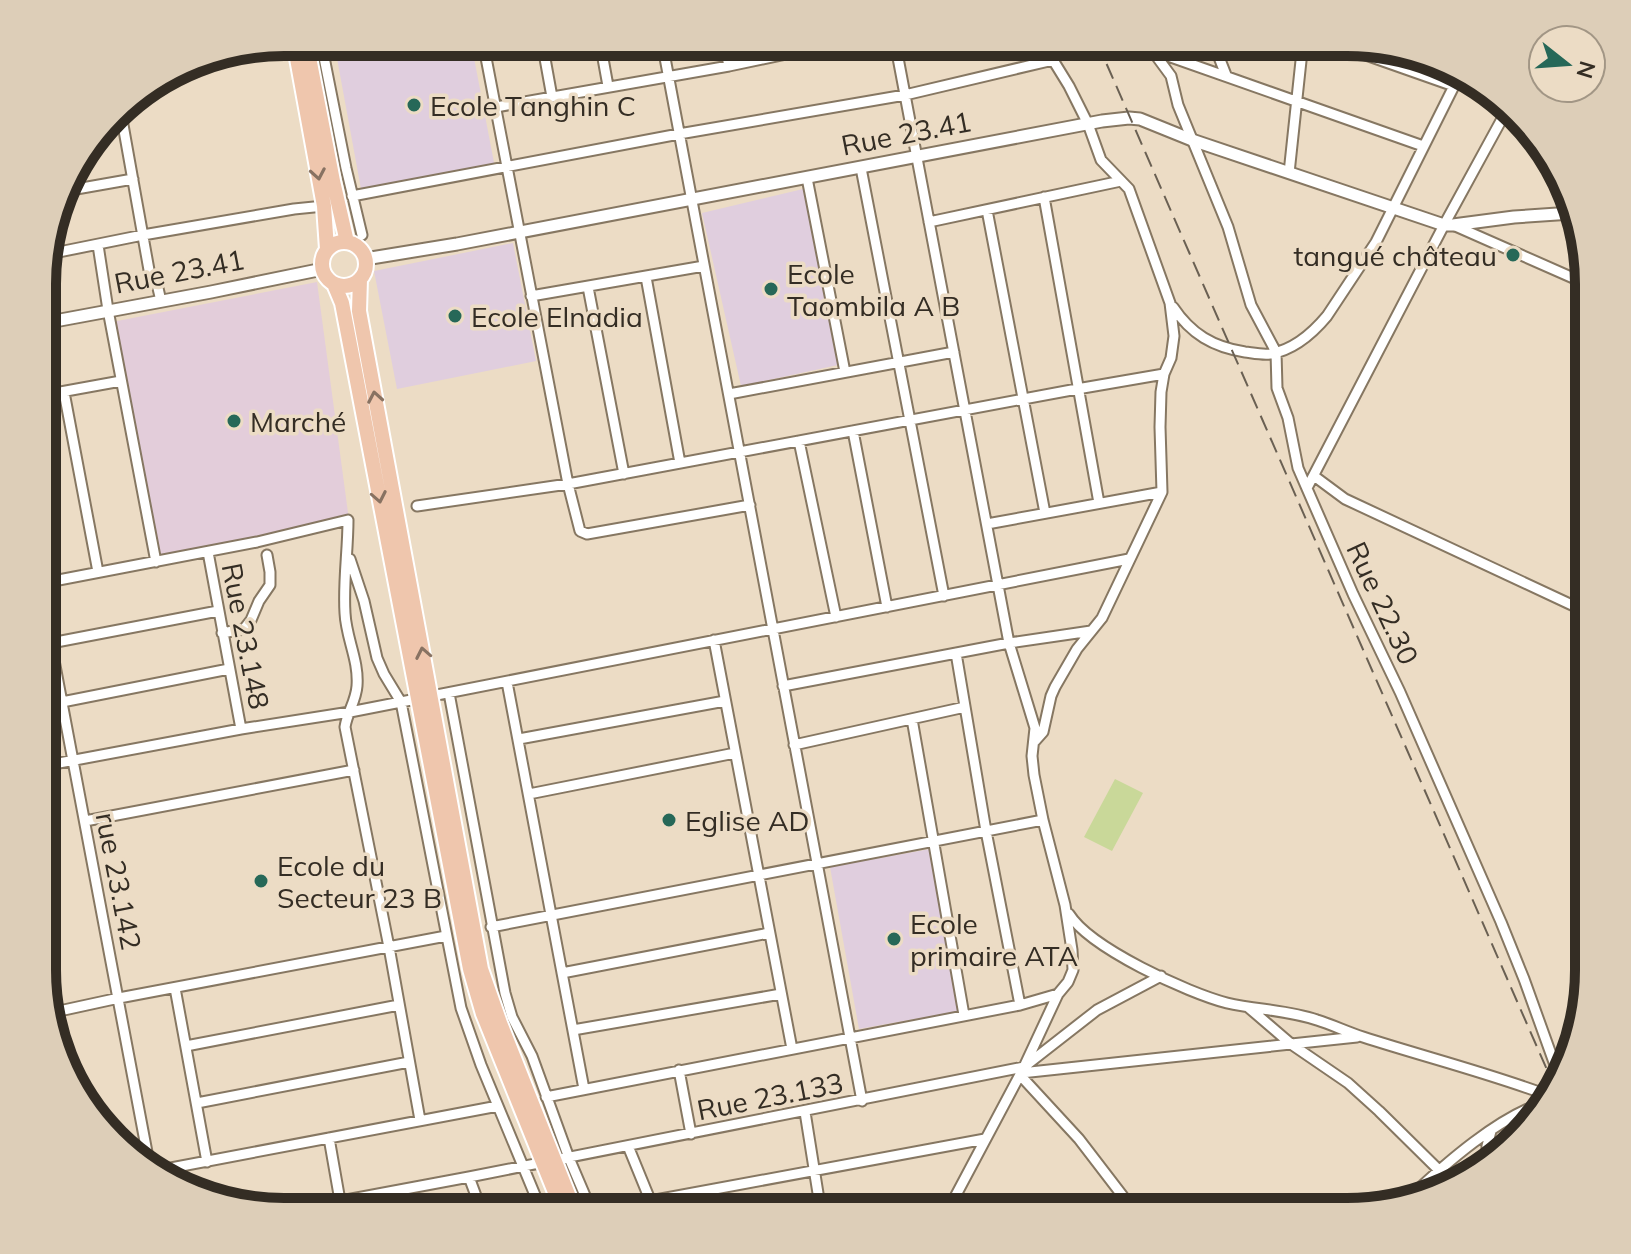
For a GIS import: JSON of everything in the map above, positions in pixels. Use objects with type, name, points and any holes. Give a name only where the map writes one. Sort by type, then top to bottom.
[{"type":"main road","points":[[297,56],[324,206],[327,249],[323,269],[342,303],[424,698]]},
{"type":"main road","points":[[309,56],[347,242]]},
{"type":"main road","points":[[327,249],[347,242],[359,248],[365,259],[366,266],[360,279],[359,311],[470,969],[483,1014],[556,1160],[570,1198]]},
{"type":"main road","points":[[334,284],[348,285],[360,279]]},
{"type":"main road","points":[[556,1160],[561,1198]]},
{"type":"street","points":[[324,56],[362,235]]},
{"type":"street","points":[[486,56],[568,484],[580,531],[584,534],[750,505]]},
{"type":"street","points":[[545,56],[552,97]]},
{"type":"street","points":[[603,56],[608,86]]},
{"type":"street","points":[[665,56],[862,1101]]},
{"type":"street","points":[[727,56],[729,66]]},
{"type":"street","points":[[496,107],[776,56]]},
{"type":"street","points":[[898,56],[1009,643],[1035,728],[1032,756],[1043,820],[1065,905],[1073,970],[954,1198]]},
{"type":"street","points":[[1035,741],[1043,732],[1055,687],[1077,649],[1102,618],[1162,492],[1161,392],[1174,336],[1170,303],[1132,194],[1101,160],[1088,124],[1051,56]]},
{"type":"street","name":"Rue 22.30","points":[[1156,56],[1171,76],[1178,105],[1228,227],[1251,305],[1276,352],[1277,388],[1288,418],[1298,468],[1501,922],[1555,1063]]},
{"type":"street","points":[[1176,56],[1423,146]]},
{"type":"street","points":[[1219,56],[1226,75]]},
{"type":"street","points":[[1289,173],[1301,56]]},
{"type":"street","points":[[1170,303],[1196,333],[1218,346],[1259,354],[1289,348],[1327,316],[1376,242],[1454,86],[1373,58]]},
{"type":"street","points":[[352,196],[905,95],[1053,60]]},
{"type":"street","name":"Rue 23.41","points":[[365,259],[1129,118],[1140,119],[1192,140],[1449,225]]},
{"type":"street","points":[[1307,488],[1503,119]]},
{"type":"street","points":[[123,124],[149,270],[157,284],[161,301]]},
{"type":"street","points":[[861,168],[944,596]]},
{"type":"street","points":[[807,178],[845,372]]},
{"type":"street","points":[[79,185],[80,188],[133,179]]},
{"type":"street","points":[[929,222],[1121,181]]},
{"type":"street","points":[[1044,197],[1099,503]]},
{"type":"street","points":[[59,252],[143,235],[324,206]]},
{"type":"street","points":[[987,210],[1045,513]]},
{"type":"street","points":[[1449,225],[1564,214]]},
{"type":"street","points":[[1449,225],[1575,279]]},
{"type":"street","points":[[98,245],[156,562]]},
{"type":"street","points":[[531,296],[704,266]]},
{"type":"street","name":"Rue 23.41","points":[[56,321],[323,269]]},
{"type":"street","points":[[646,277],[680,463]]},
{"type":"street","points":[[588,287],[624,474]]},
{"type":"street","points":[[729,394],[954,352]]},
{"type":"street","points":[[417,506],[568,484],[1164,374]]},
{"type":"street","points":[[56,393],[121,381]]},
{"type":"street","points":[[64,392],[98,572]]},
{"type":"street","points":[[853,431],[887,607]]},
{"type":"street","points":[[799,441],[836,617]]},
{"type":"street","points":[[1314,476],[1345,499],[1575,606]]},
{"type":"street","points":[[987,524],[1162,492]]},
{"type":"street","points":[[56,580],[208,552],[348,520],[344,611],[356,662],[357,684],[355,702],[345,727],[420,1120]]},
{"type":"street","name":"Rue 23.148","points":[[208,552],[241,729]]},
{"type":"street","points":[[348,554],[364,601],[377,658],[401,702],[461,1008],[475,1051],[537,1198]]},
{"type":"street","points":[[222,633],[244,629],[251,620],[270,585],[267,555]]},
{"type":"street","points":[[56,763],[424,698],[1129,559]]},
{"type":"street","points":[[56,642],[218,611]]},
{"type":"street","points":[[783,686],[1092,630]]},
{"type":"street","points":[[714,640],[792,1049]]},
{"type":"street","points":[[956,653],[1020,1005]]},
{"type":"street","points":[[62,702],[229,669]]},
{"type":"street","name":"rue 23.142","points":[[56,670],[149,1153]]},
{"type":"street","points":[[507,682],[584,1089]]},
{"type":"street","points":[[449,693],[505,993],[546,1097],[556,1160],[582,1198]]},
{"type":"street","points":[[519,739],[725,701]]},
{"type":"street","points":[[794,745],[965,707]]},
{"type":"street","points":[[912,719],[964,1015]]},
{"type":"street","points":[[529,794],[735,753]]},
{"type":"street","points":[[85,821],[354,770]]},
{"type":"street","points":[[491,927],[1043,820]]},
{"type":"street","points":[[1065,905],[1074,921],[1101,944],[1127,960],[1205,996],[1302,1016],[1539,1092]]},
{"type":"street","points":[[562,973],[769,933]]},
{"type":"street","points":[[60,1011],[446,936]]},
{"type":"street","points":[[1022,1072],[1097,1010],[1161,976]]},
{"type":"street","points":[[175,988],[207,1162]]},
{"type":"street","points":[[573,1030],[781,994]]},
{"type":"street","points":[[546,1097],[1020,1005],[1058,994]]},
{"type":"street","points":[[186,1046],[399,1005]]},
{"type":"street","points":[[1248,1007],[1291,1044],[1348,1083],[1445,1176]]},
{"type":"street","name":"Rue 23.133","points":[[376,1198],[524,1166],[1022,1072],[1360,1036]]},
{"type":"street","points":[[197,1103],[409,1062]]},
{"type":"street","points":[[679,1070],[691,1134]]},
{"type":"street","points":[[1022,1072],[1124,1198]]},
{"type":"street","points":[[170,1167],[498,1106]]},
{"type":"street","points":[[1424,1184],[1491,1131],[1526,1110]]},
{"type":"street","points":[[805,1112],[819,1198]]},
{"type":"street","points":[[1487,1149],[1491,1131]]},
{"type":"street","points":[[329,1138],[340,1198]]},
{"type":"street","points":[[666,1198],[985,1139]]},
{"type":"street","points":[[628,1146],[649,1198]]},
{"type":"street","points":[[469,1177],[477,1198]]},
{"type":"shaded area","name":"Ecole Tanghin C","points":[[337,56],[474,56],[495,168],[361,189]]},
{"type":"shaded area","name":"Ecole Taombila A B","points":[[803,189],[838,365],[741,386],[702,213]]},
{"type":"shaded area","name":"Ecole Elnadia","points":[[513,243],[536,361],[397,389],[374,271]]},
{"type":"shaded area","name":"Marché","points":[[317,282],[349,520],[159,555],[112,322]]},
{"type":"shaded area","name":"Ecole primaire ATA","points":[[930,849],[959,1011],[859,1029],[830,867]]},
{"type":"green space","points":[[1115,779],[1143,793],[1112,851],[1084,837]]},
{"type":"railway","points":[[1103,56],[1549,1074]]},
{"type":"place","name":"Ecole Tanghin C","points":[[414,105]]},
{"type":"place","name":"tangué château","points":[[1513,255]]},
{"type":"place","name":"Ecole Taombila A B","points":[[771,289]]},
{"type":"place","name":"Ecole Elnadia","points":[[455,316]]},
{"type":"place","name":"Marché","points":[[234,421]]},
{"type":"place","name":"Eglise AD","points":[[669,820]]},
{"type":"place","name":"Ecole du Secteur 23 B","points":[[261,881]]},
{"type":"place","name":"Ecole primaire ATA","points":[[894,939]]}]
